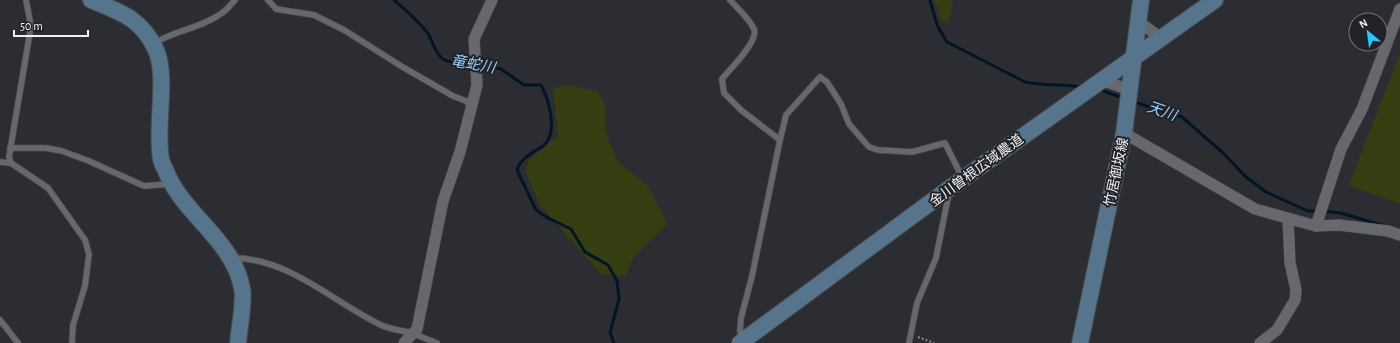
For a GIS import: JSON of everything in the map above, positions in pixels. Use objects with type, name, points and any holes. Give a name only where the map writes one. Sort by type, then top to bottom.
[{"type":"street","points":[[91,0],[118,11],[140,24],[157,51],[161,77],[158,127],[161,160],[175,191],[232,258],[242,289],[238,343]]},
{"type":"street","points":[[404,343],[414,334],[417,329],[443,201],[472,108],[477,85],[474,39],[492,0]]},
{"type":"street","name":"竹居御坂線","points":[[1080,343],[1124,133],[1140,0]]},
{"type":"street","name":"金川曽根広域農道","points":[[742,342],[1081,94],[1215,0]]},
{"type":"street","points":[[1316,226],[1341,149],[1362,109],[1400,9]]},
{"type":"street","points":[[1138,21],[1161,38]]},
{"type":"street","points":[[1098,82],[1129,98]]},
{"type":"street","points":[[1124,133],[1255,209],[1316,226],[1339,225],[1388,231],[1400,235]]},
{"type":"street","points":[[1260,343],[1276,330],[1286,317],[1294,300],[1296,290],[1290,263],[1288,219]]},
{"type":"lane","points":[[11,163],[8,156],[31,26],[26,0]]},
{"type":"lane","points":[[153,44],[167,35],[190,28],[221,14],[235,0]]},
{"type":"lane","points":[[268,0],[276,8],[314,15],[344,30],[401,66],[453,96],[466,101],[472,108]]},
{"type":"lane","points":[[730,0],[749,20],[755,30],[754,39],[722,79],[724,93],[741,110],[780,140]]},
{"type":"lane","points":[[742,342],[740,331],[741,318],[752,276],[786,115],[820,77],[827,82],[841,104],[848,124],[869,147],[878,150],[912,152],[946,143],[957,184],[936,258],[918,303],[909,343]]},
{"type":"lane","points":[[10,148],[46,148],[62,152],[89,161],[144,186],[172,184]]},
{"type":"lane","points":[[0,162],[11,163],[48,188],[85,240],[89,254],[85,286],[73,326],[72,343]]},
{"type":"lane","points":[[232,258],[250,258],[261,260],[317,286],[382,326],[414,334],[437,343]]},
{"type":"lane","points":[[0,320],[18,343]]},
{"type":"path","points":[[911,334],[934,343]]},
{"type":"green space","points":[[933,0],[953,0],[949,22],[941,21],[937,6]]},
{"type":"green space","points":[[1400,53],[1400,204],[1349,185]]},
{"type":"green space","points":[[572,85],[598,92],[605,104],[605,131],[618,162],[648,186],[667,224],[633,257],[626,276],[601,274],[540,205],[525,170],[529,160],[558,136],[553,88]]},
{"type":"waterway","name":"竜蛇川","points":[[394,0],[427,32],[436,50],[443,59],[454,63],[473,64]]},
{"type":"waterway","name":"天川","points":[[930,0],[937,25],[947,42],[1025,82],[1082,87]]},
{"type":"waterway","name":"竜蛇川","points":[[478,64],[501,69],[524,85],[541,85],[544,91],[551,116],[551,133],[543,146],[524,159],[517,170],[536,210],[548,218],[571,229],[585,252],[608,265],[617,281],[619,299],[610,333],[614,343]]},
{"type":"waterway","name":"天川","points":[[1098,89],[1123,98]]},
{"type":"waterway","name":"天川","points":[[1134,102],[1182,117],[1223,153],[1246,177],[1266,192],[1308,211],[1319,211]]},
{"type":"waterway","name":"天川","points":[[1324,211],[1341,213],[1385,226]]}]
